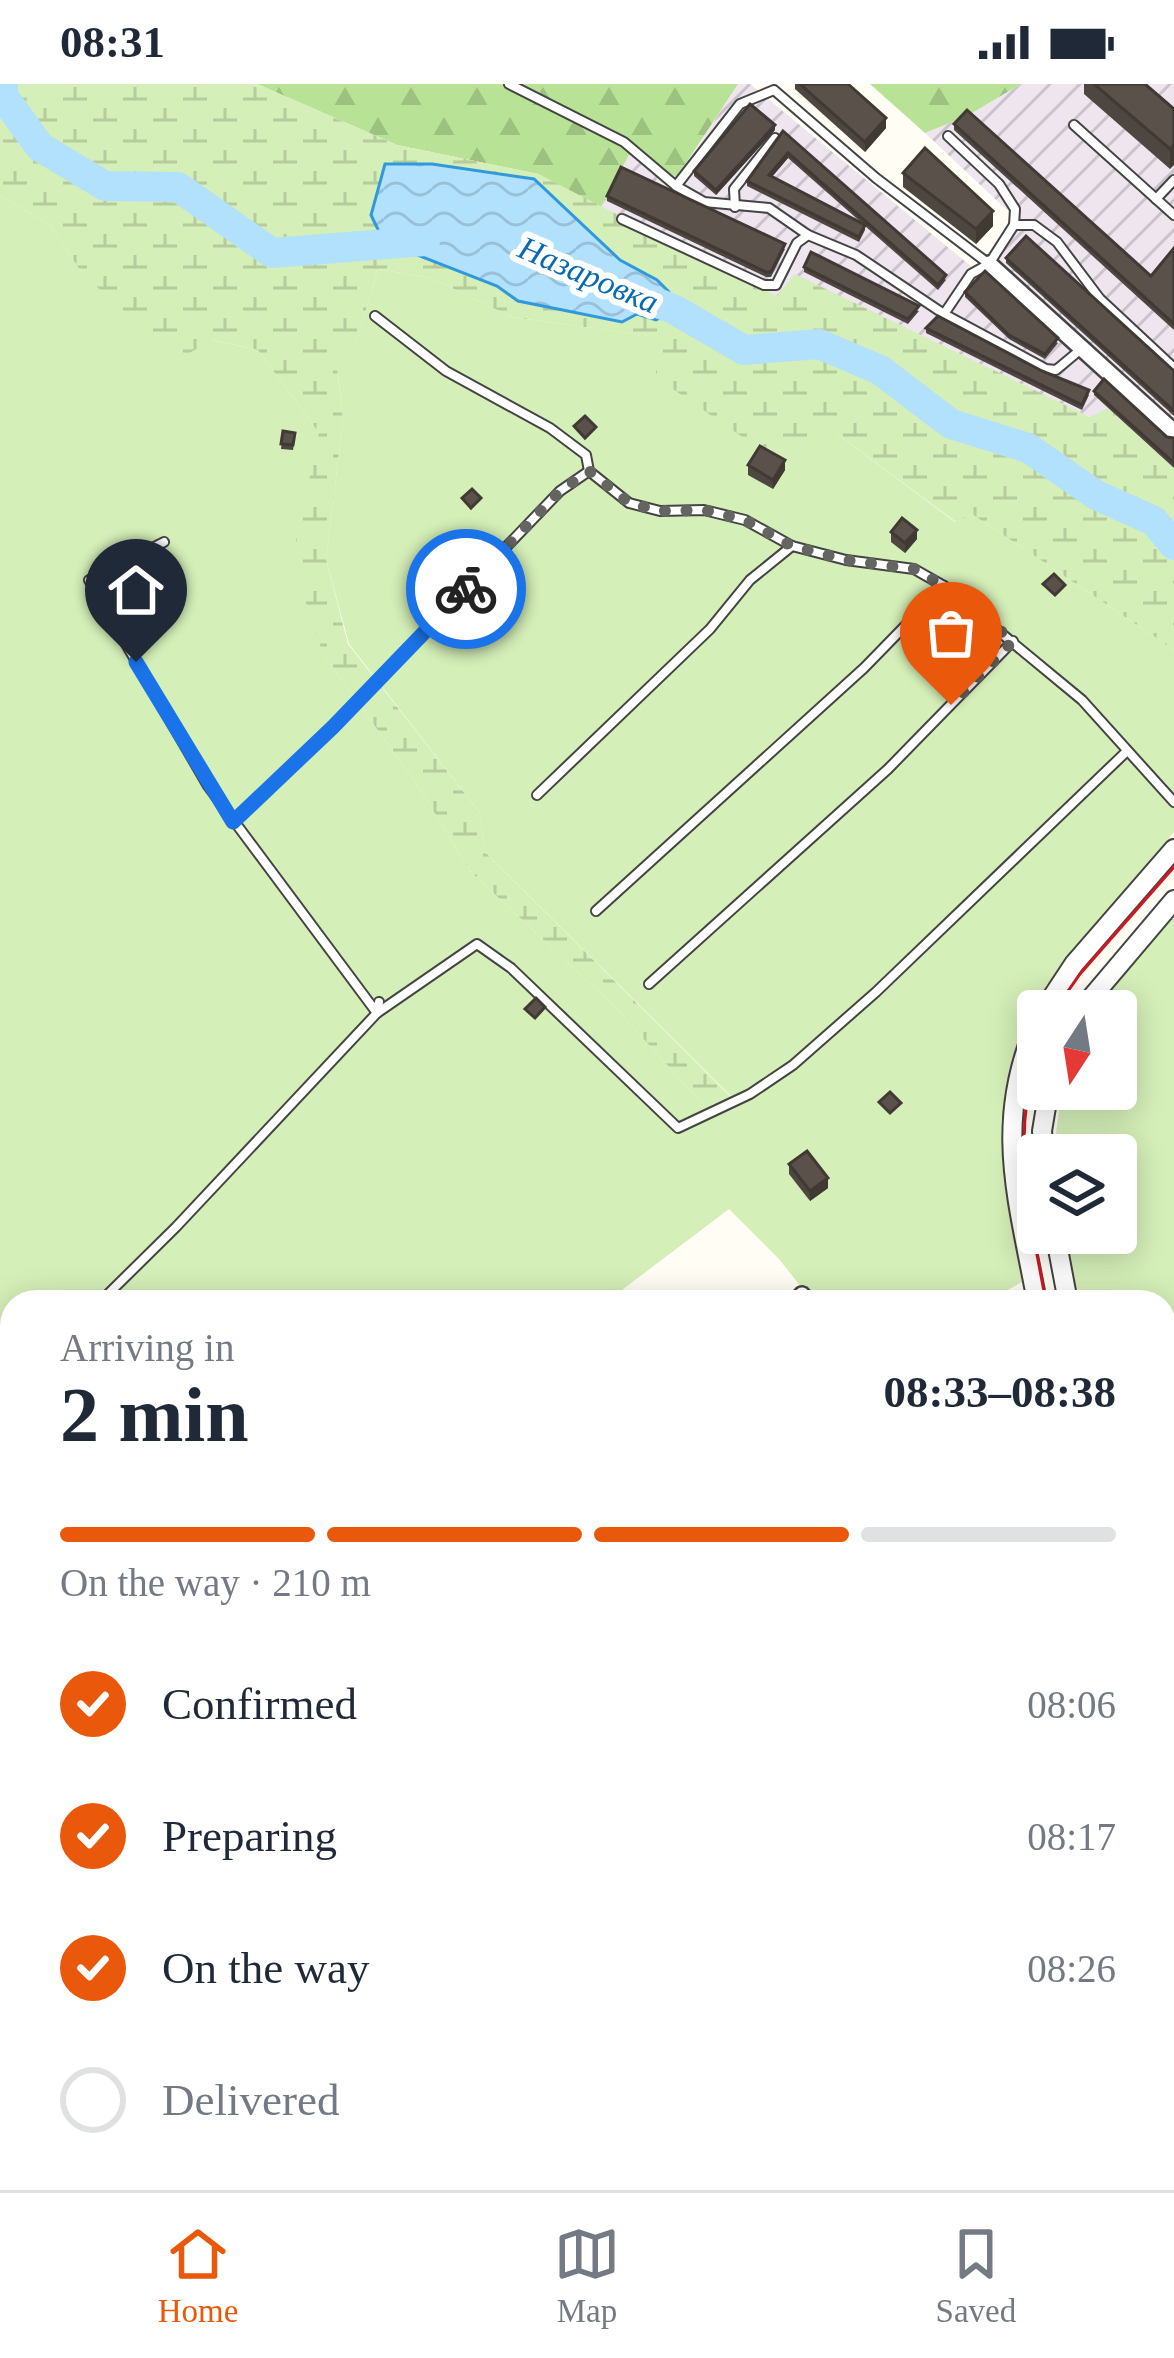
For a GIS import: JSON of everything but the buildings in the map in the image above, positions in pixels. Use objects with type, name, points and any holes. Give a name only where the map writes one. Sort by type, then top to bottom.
[{"type":"street","points":[[989,264],[1174,432]]},
{"type":"street","points":[[1056,990],[1174,849]]},
{"type":"street","points":[[1098,990],[1174,900]]},
{"type":"street","points":[[1017,1083],[1010,1128],[1030,1290]]},
{"type":"street","points":[[1059,1254],[1066,1290]]},
{"type":"lane","points":[[508,84],[624,142],[676,186],[704,202],[769,208],[808,235],[856,255],[944,314],[1046,369],[1056,370],[1080,350]]},
{"type":"lane","points":[[676,186],[740,104],[774,90],[876,178],[989,264]]},
{"type":"lane","points":[[1074,124],[1174,215]]},
{"type":"lane","points":[[944,314],[971,274],[989,264],[1014,225],[1015,208],[999,184],[948,136]]},
{"type":"lane","points":[[735,208],[734,189],[775,138]]},
{"type":"lane","points":[[1156,199],[1174,180]]},
{"type":"lane","points":[[622,219],[764,285],[776,285],[797,243],[808,235]]},
{"type":"lane","points":[[1014,225],[1034,225],[1057,242],[1100,299],[1174,368]]},
{"type":"lane","points":[[376,316],[446,371],[550,428],[586,455],[589,471],[629,503],[660,511],[704,510],[745,520],[792,546],[846,560],[914,569],[944,586],[1082,700],[1174,802]]},
{"type":"lane","points":[[233,822],[333,727],[560,491],[589,471]]},
{"type":"lane","points":[[164,542],[89,580],[233,822],[378,1008]]},
{"type":"lane","points":[[537,795],[710,629],[750,580],[792,546]]},
{"type":"lane","points":[[596,911],[864,668],[944,586]]},
{"type":"lane","points":[[649,984],[888,769],[1013,641]]},
{"type":"lane","points":[[112,1290],[378,1008],[477,944],[511,968],[678,1128],[750,1094],[793,1065],[1126,752]]},
{"type":"shaded area","points":[[738,84],[750,84],[978,272],[1022,224],[925,133],[967,116],[1021,84],[1174,84],[1174,468],[1108,409],[1091,417],[777,296],[601,207],[629,155],[678,177]]},
{"type":"green space","points":[[0,84],[257,84],[397,145],[538,174],[777,296],[795,274],[1090,417],[1108,408],[1174,468],[1174,650],[972,514],[956,522],[836,433],[794,464],[741,436],[657,378],[650,336],[512,317],[431,278],[378,269],[357,341],[337,367],[343,420],[326,559],[348,644],[480,813],[485,852],[731,1097],[707,1109],[613,1005],[470,871],[418,786],[323,654],[292,560],[319,433],[258,350],[213,340],[176,360],[82,273],[49,224],[0,196]],"holes":[[[486,173],[534,179],[620,260],[622,322],[518,301],[497,286],[384,242]]]},
{"type":"green space","points":[[257,84],[738,84],[677,177],[629,155],[601,207],[538,174],[397,145]]},
{"type":"green space","points":[[870,84],[1021,84],[967,116],[925,133]]},
{"type":"green space","points":[[0,196],[49,224],[82,273],[212,340],[258,350],[319,433],[323,654],[418,786],[470,871],[613,1005],[707,1109],[731,1096],[485,852],[480,813],[349,644],[326,559],[343,420],[337,366],[357,341],[378,269],[431,278],[512,317],[651,336],[836,433],[955,522],[972,514],[1174,650],[1174,832],[1045,990],[1017,990],[1017,1056],[1001,1121],[1022,1282],[1008,1290],[804,1290],[729,1209],[622,1290],[0,1290]]},
{"type":"green space","points":[[1174,912],[1174,1290],[1075,1290],[1067,1254],[1137,1254],[1137,1134],[1056,1134],[1059,1110],[1137,1110],[1137,990],[1110,990]]},
{"type":"water","points":[[385,164],[432,164],[534,179],[620,260],[657,280],[669,292],[675,310],[656,320],[637,314],[622,322],[518,301],[497,286],[384,242],[371,215]]},
{"type":"waterway","name":"Назаровка","points":[[3,84],[3,96],[40,147],[105,186],[178,187],[272,253],[425,241]]},
{"type":"waterway","name":"Назаровка","points":[[641,296],[744,350],[819,344],[880,370],[951,424],[1028,448],[1096,495],[1154,521],[1174,545]]},
{"type":"tram line","points":[[1069,990],[1174,867]]},
{"type":"tram line","points":[[1025,1110],[1028,1204],[1044,1290]]},
{"type":"way so far","points":[[466,589],[560,491],[589,471],[629,503],[660,511],[704,510],[745,520],[792,546],[846,560],[914,569],[944,586],[1013,641],[951,705]]},
{"type":"route","points":[[136,662],[233,822],[466,589]]}]
